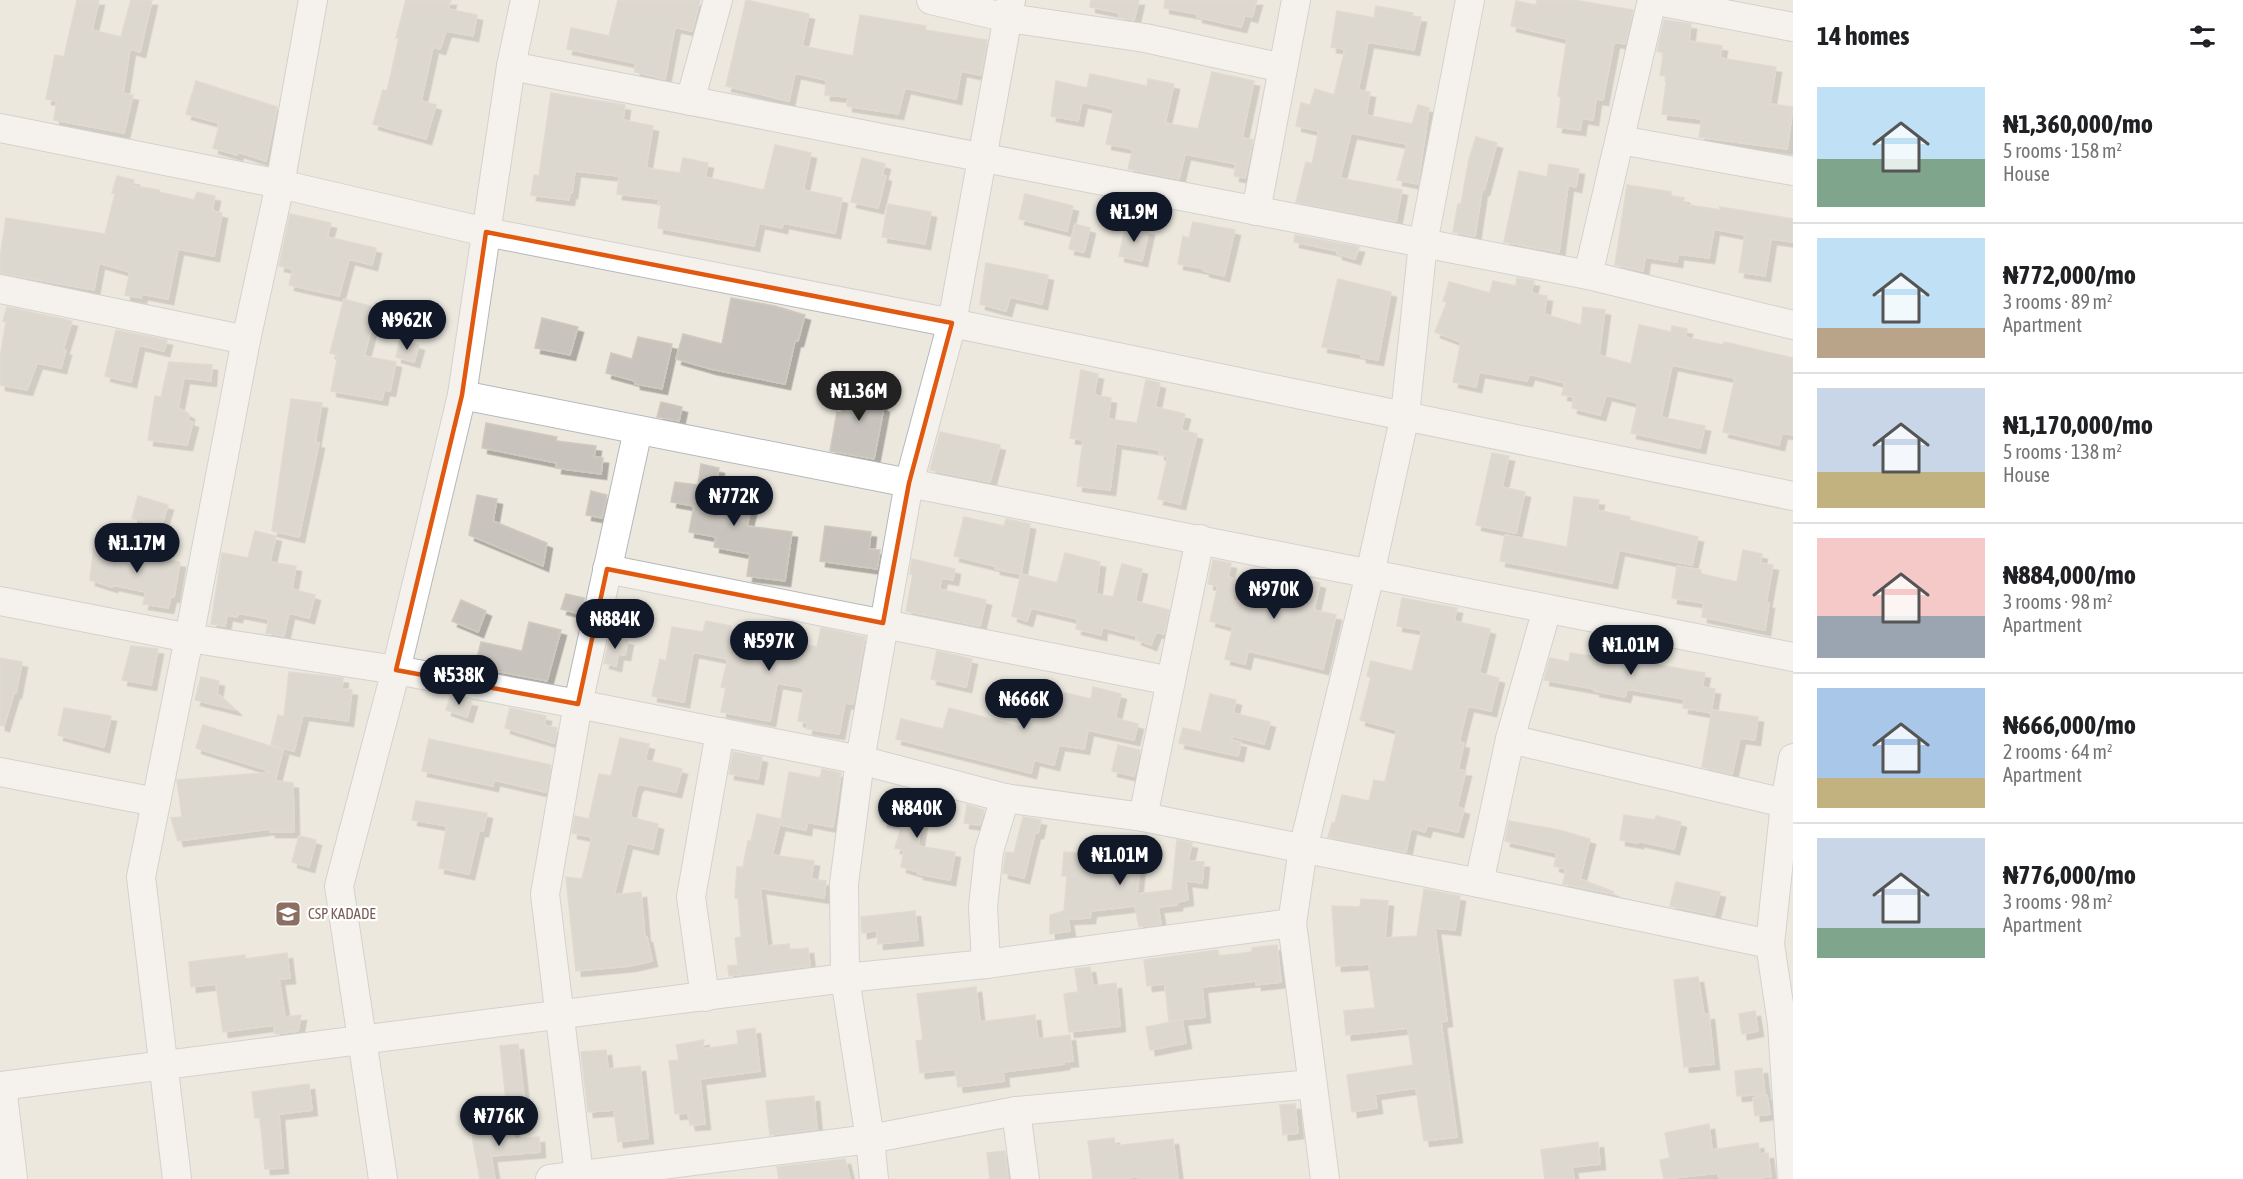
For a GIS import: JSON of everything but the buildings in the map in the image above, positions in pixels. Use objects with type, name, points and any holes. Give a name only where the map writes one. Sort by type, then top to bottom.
[{"type":"street","points":[[177,1179],[141,877],[246,340],[280,184],[313,0]]},
{"type":"street","points":[[383,1179],[339,886],[396,670],[462,395],[511,66],[525,0]]},
{"type":"street","points":[[690,101],[718,0]]},
{"type":"street","points":[[931,0],[1010,9],[1283,68]]},
{"type":"street","points":[[1256,211],[1296,0]]},
{"type":"street","points":[[1325,1179],[1292,923],[1303,849],[1370,574],[1405,415],[1423,243],[1470,0]]},
{"type":"street","points":[[1588,275],[1652,0],[1793,27]]},
{"type":"street","points":[[874,1179],[845,978],[844,884],[860,760],[909,483],[952,323],[1010,9]]},
{"type":"street","points":[[511,66],[1588,275],[1793,325]]},
{"type":"street","points":[[0,128],[280,184],[486,232],[952,323],[1793,496]]},
{"type":"street","points":[[1620,140],[1793,171]]},
{"type":"street","points":[[0,289],[246,340]]},
{"type":"street","points":[[462,395],[1793,657]]},
{"type":"street","points":[[579,1175],[545,894],[578,704],[638,430]]},
{"type":"street","points":[[1143,817],[1200,540]]},
{"type":"street","points":[[607,569],[1171,681]]},
{"type":"street","points":[[0,601],[189,638],[396,670],[578,704],[860,760],[1005,798],[1143,817],[1479,883],[1770,944]]},
{"type":"street","points":[[1479,883],[1510,739],[1547,609]]},
{"type":"street","points":[[705,997],[691,897],[720,732]]},
{"type":"street","points":[[1510,739],[1785,803]]},
{"type":"street","points":[[1792,1179],[1787,1023],[1770,944],[1785,803],[1793,758]]},
{"type":"street","points":[[0,772],[156,802]]},
{"type":"street","points":[[986,964],[983,907],[989,851],[1005,798]]},
{"type":"street","points":[[13,1179],[1,1086],[845,978],[986,964],[1292,923]]},
{"type":"street","points":[[550,1179],[579,1175],[702,1170],[1017,1111],[1312,1084]]},
{"type":"street","points":[[1017,1111],[1025,1179]]},
{"type":"highlighted area","points":[[486,232],[952,323],[909,483],[883,623],[607,569],[578,704],[396,670],[462,395]]},
{"type":"place","name":"CSP KADADE","points":[[288,914]]}]
